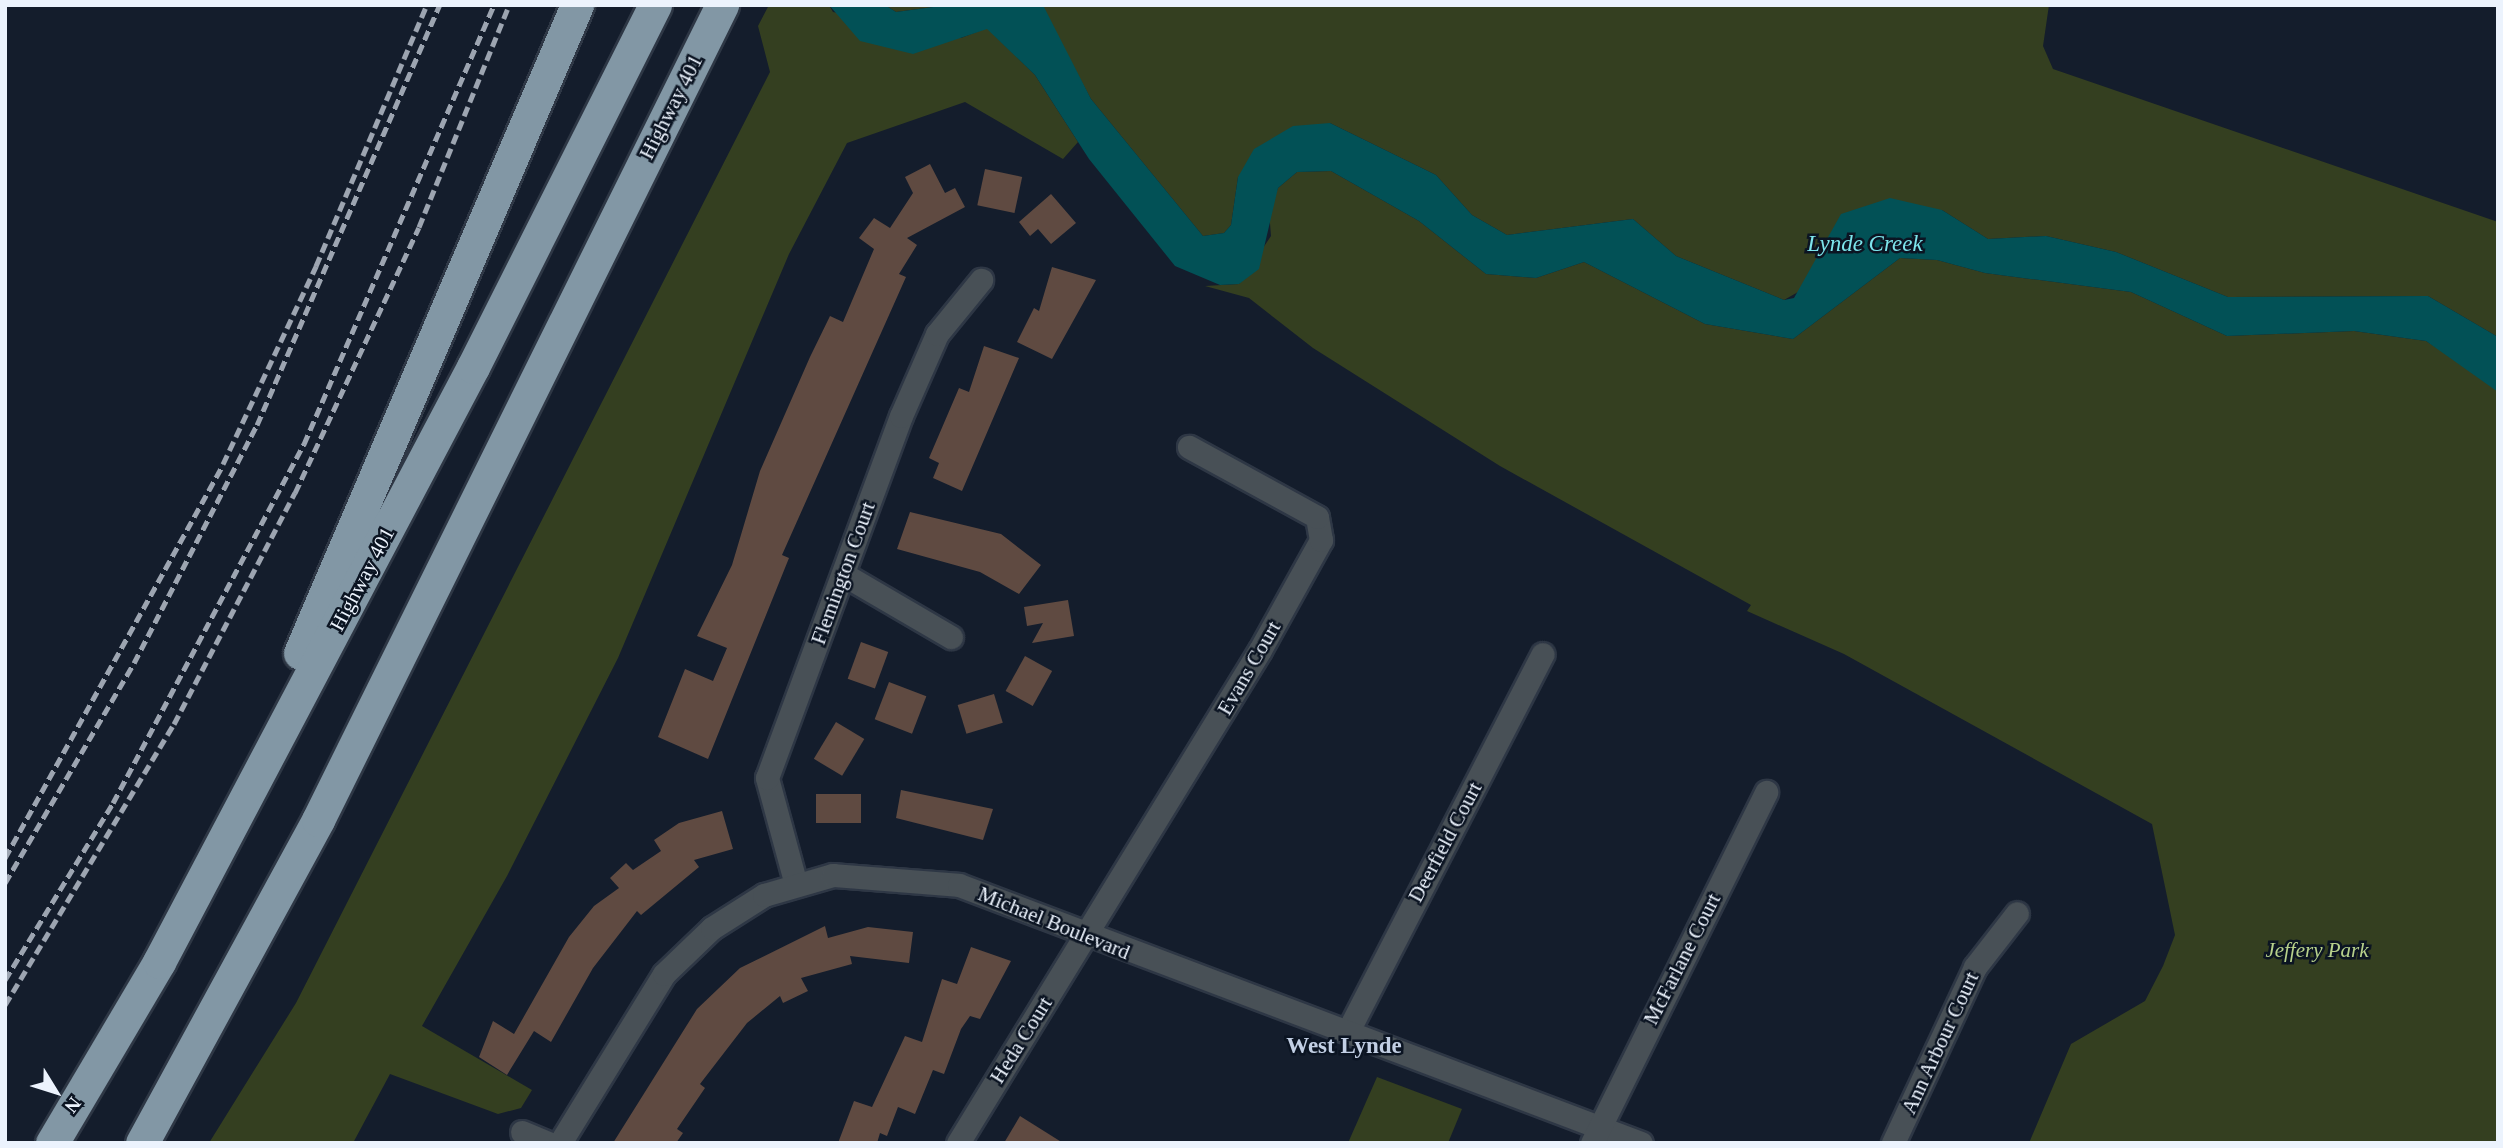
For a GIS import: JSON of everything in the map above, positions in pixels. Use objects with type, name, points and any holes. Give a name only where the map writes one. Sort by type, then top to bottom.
[{"type":"highway","points":[[234,821],[577,5]]},
{"type":"highway","name":"Highway 401","points":[[52,1143],[234,821],[655,5]]},
{"type":"highway","name":"Highway 401","points":[[142,1143],[318,820],[722,5]]},
{"type":"street","name":"Flemington Court","points":[[795,881],[766,778],[937,334],[981,280]]},
{"type":"street","name":"Evans Court","points":[[1084,937],[1321,540],[1317,517],[1189,447]]},
{"type":"street","points":[[843,574],[951,637]]},
{"type":"street","name":"Deerfield Court","points":[[1348,1031],[1543,654]]},
{"type":"street","name":"McFarlane Court","points":[[1596,1135],[1766,793]]},
{"type":"street","name":"Michael Boulevard","points":[[560,1143],[664,974],[712,928],[795,881],[896,875],[959,885],[1084,937],[1348,1031],[1596,1135],[1641,1143]]},
{"type":"street","name":"Ann Arbour Court","points":[[1893,1143],[1975,967],[2017,913]]},
{"type":"street","name":"Heda Court","points":[[958,1143],[1084,937]]},
{"type":"street","points":[[522,1132],[548,1143]]},
{"type":"green space","points":[[769,5],[829,5],[833,12],[961,38],[987,28],[1035,75],[1078,142],[1063,159],[965,102],[847,143],[789,254],[618,658],[507,876],[422,1026],[532,1090],[521,1108],[498,1114],[390,1074],[353,1143],[209,1143],[296,1003],[770,72],[758,26]]},
{"type":"green space","points":[[885,5],[948,5],[896,12]]},
{"type":"green space","points":[[1040,5],[2049,5],[2043,46],[2053,69],[2498,222],[2498,337],[2428,296],[2228,297],[2116,252],[2046,236],[1988,239],[1942,210],[1784,300],[1676,256],[1633,219],[1507,235],[1472,215],[1436,175],[1330,123],[1238,177],[1231,225],[1224,233],[1203,236],[1091,99]]},
{"type":"green space","name":"Jeffery Park","points":[[1331,171],[1419,221],[1486,274],[1536,278],[1584,262],[1705,324],[1793,339],[1900,258],[1937,260],[1985,273],[2131,292],[2227,336],[2354,331],[2426,341],[2492,383],[2498,392],[2498,1143],[2029,1143],[2071,1044],[2145,1001],[2175,935],[2152,824],[1844,654],[1747,611],[1751,605],[1500,466],[1313,348],[1249,298],[1205,286],[1239,284],[1271,236],[1269,211],[1278,188],[1297,172]]},
{"type":"green space","points":[[1377,1077],[1462,1109],[1448,1143],[1348,1143]]},
{"type":"water","name":"Lynde Creek","points":[[829,5],[885,5],[896,12],[948,5],[1044,7],[1091,99],[1203,236],[1224,233],[1231,225],[1238,177],[1254,149],[1293,126],[1330,123],[1436,175],[1472,215],[1507,235],[1633,219],[1676,256],[1784,300],[1794,298],[1841,214],[1890,198],[1942,210],[1988,239],[2046,236],[2116,252],[2228,297],[2428,296],[2498,337],[2498,392],[2426,341],[2354,331],[2227,336],[2131,292],[1985,273],[1937,260],[1900,258],[1793,339],[1705,324],[1584,262],[1536,278],[1486,274],[1419,221],[1331,171],[1297,172],[1278,188],[1259,269],[1239,284],[1220,285],[1175,266],[1089,159],[1035,75],[987,29],[913,54],[860,41]]},
{"type":"building","points":[[930,164],[945,193],[955,188],[965,207],[907,238],[917,245],[899,274],[906,277],[782,555],[789,558],[708,759],[658,737],[685,669],[713,681],[727,648],[697,636],[732,565],[760,471],[810,357],[830,316],[843,322],[874,249],[859,238],[874,218],[890,228],[913,193],[905,177]]},
{"type":"building","points":[[985,169],[1022,177],[1014,213],[977,205]]},
{"type":"building","points":[[1051,194],[1076,223],[1051,244],[1038,229],[1030,236],[1019,222]]},
{"type":"building","points":[[1052,267],[1096,280],[1052,359],[1017,342],[1034,308],[1039,311]]},
{"type":"building","points":[[984,346],[1019,358],[962,491],[933,478],[939,463],[929,458],[959,388],[969,392]]},
{"type":"building","points":[[910,512],[1001,534],[1041,565],[1019,594],[980,572],[897,549]]},
{"type":"building","points":[[1068,600],[1074,636],[1032,643],[1043,623],[1027,626],[1024,607]]},
{"type":"building","points":[[861,642],[888,652],[875,689],[848,679]]},
{"type":"building","points":[[1025,656],[1052,671],[1033,706],[1006,691]]},
{"type":"building","points":[[889,682],[926,696],[912,734],[875,719]]},
{"type":"building","points":[[994,694],[1003,723],[966,734],[958,705]]},
{"type":"building","points":[[836,722],[864,739],[842,776],[814,759]]},
{"type":"building","points":[[901,790],[993,809],[983,840],[896,818]]},
{"type":"building","points":[[816,794],[861,794],[861,823],[816,823]]},
{"type":"building","points":[[722,811],[733,849],[694,860],[699,867],[641,915],[637,911],[593,968],[551,1042],[534,1031],[507,1075],[479,1057],[493,1021],[514,1034],[569,937],[594,906],[619,888],[610,878],[626,863],[633,870],[661,851],[654,840],[679,823]]},
{"type":"building","points":[[825,926],[828,938],[868,927],[913,932],[909,963],[850,956],[852,964],[801,978],[808,991],[783,1003],[780,996],[747,1023],[700,1084],[705,1088],[677,1129],[683,1133],[676,1143],[613,1143],[697,1009],[740,968]]},
{"type":"building","points":[[971,947],[1011,961],[980,1019],[970,1016],[961,1029],[944,1074],[933,1070],[915,1114],[898,1107],[887,1136],[880,1133],[877,1143],[838,1143],[854,1101],[872,1107],[905,1036],[922,1042],[942,979],[957,984]]},
{"type":"building","points":[[1020,1116],[1063,1143],[1004,1143]]},
{"type":"railway","points":[[5,858],[223,464],[316,266],[427,5]]},
{"type":"railway","points":[[5,883],[134,663],[257,425],[440,5]]},
{"type":"railway","points":[[5,980],[113,803],[304,444],[494,5]]},
{"type":"railway","points":[[5,1005],[174,724],[295,493],[419,227],[509,5]]},
{"type":"district","name":"West Lynde","points":[[1344,1046]]}]
